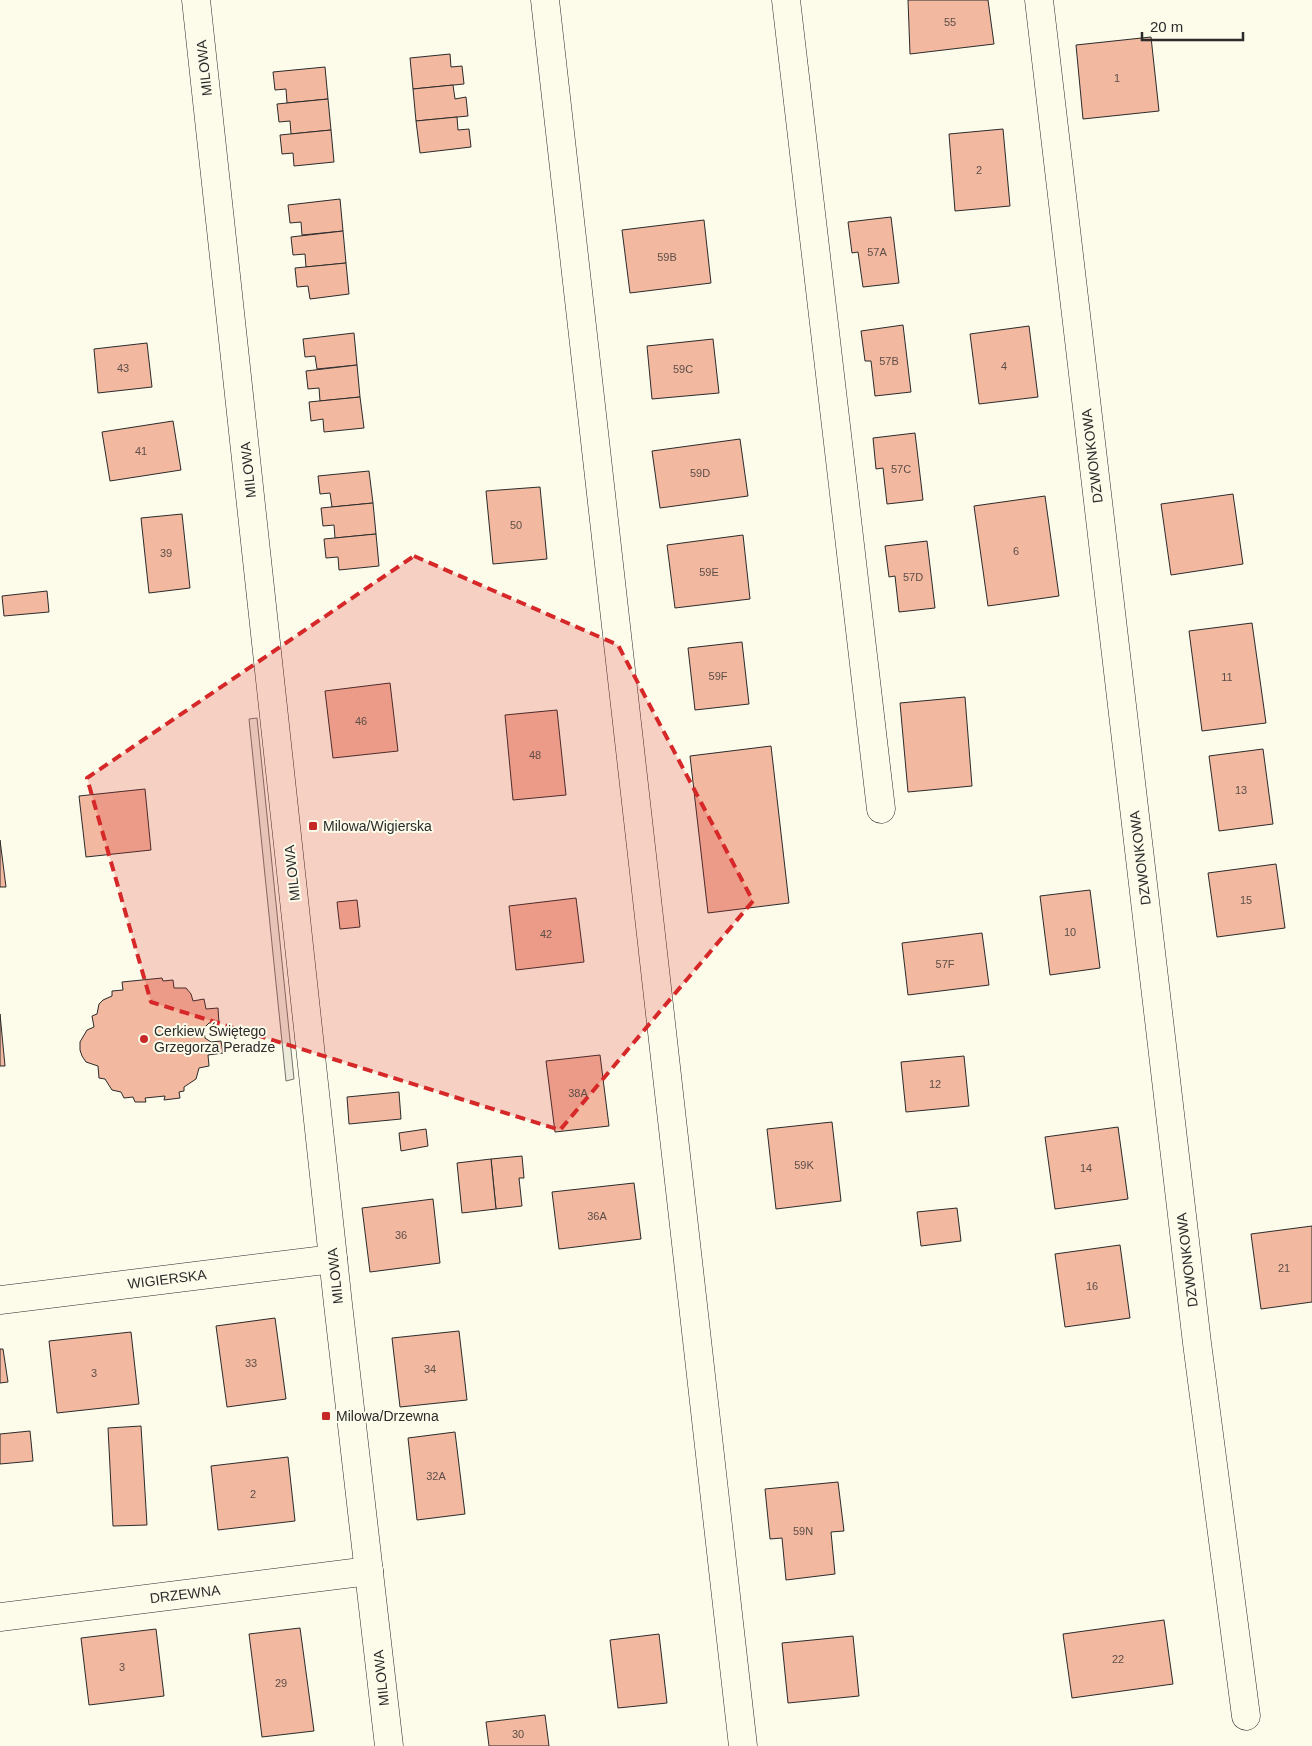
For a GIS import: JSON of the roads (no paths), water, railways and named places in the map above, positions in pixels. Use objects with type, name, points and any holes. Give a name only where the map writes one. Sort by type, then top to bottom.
[{"type":"street","name":"MILOWA","points":[[196,0],[333,1259],[389,1746]]},
{"type":"street","points":[[545,0],[743,1746]]},
{"type":"street","points":[[786,0],[881,809]]},
{"type":"street","name":"DZWONKOWA","points":[[1039,0],[1196,1333],[1246,1716]]},
{"type":"street","name":"WIGIERSKA","points":[[0,1300],[333,1259]]},
{"type":"street","name":"DRZEWNA","points":[[0,1617],[369,1570]]},
{"type":"place","name":"Milowa/Wigierska","points":[[313,826]]},
{"type":"place","name":"Cerkiew Świętego Grzegorza Peradze","points":[[144,1039]]},
{"type":"place","name":"Milowa/Drzewna","points":[[326,1416]]}]
